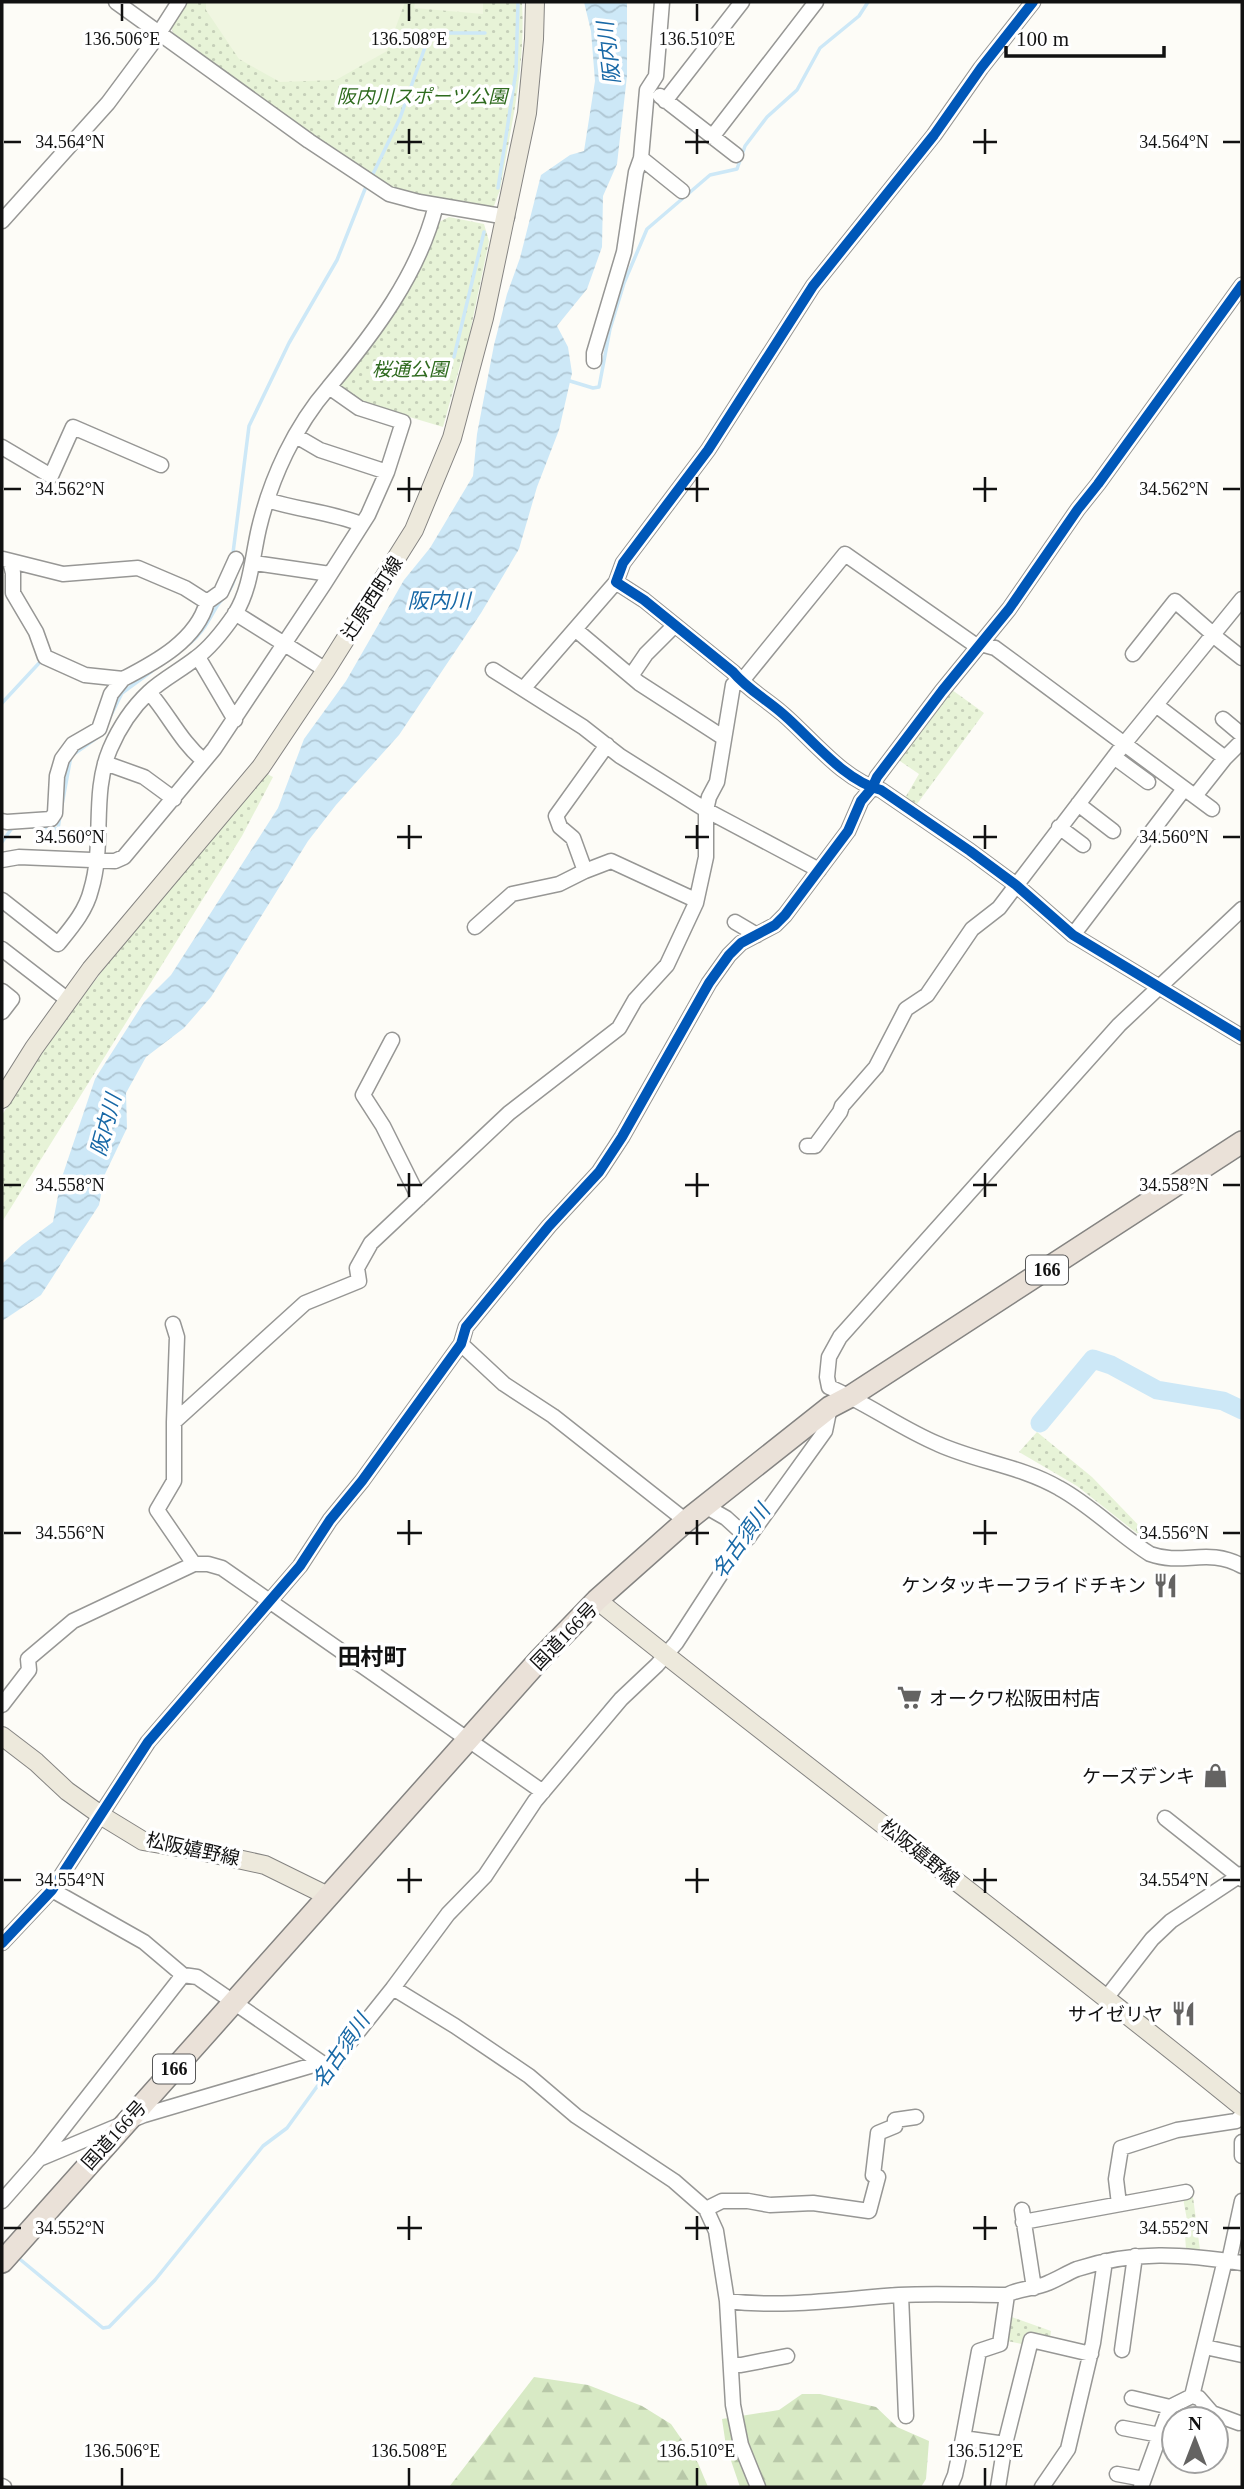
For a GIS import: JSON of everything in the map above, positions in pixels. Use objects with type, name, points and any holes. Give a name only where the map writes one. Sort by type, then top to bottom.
[{"type":"highway","name":"国道166号","points":[[2,2262],[540,1659],[597,1600],[686,1521],[830,1407],[851,1396],[1242,1142]]},
{"type":"main road","name":"辻原西町線","points":[[2,1099],[68,1000],[107,949],[171,877],[261,767],[401,554],[424,508],[459,416],[507,217],[527,113],[534,50],[535,2]]},
{"type":"main road","name":"松阪嬉野線","points":[[597,1600],[1107,1997],[1242,2107]]},
{"type":"main road","name":"松阪嬉野線","points":[[2,1736],[36,1762],[67,1791],[143,1841],[265,1865],[328,1896]]},
{"type":"street","points":[[116,2],[367,181],[403,199],[507,217]]},
{"type":"street","points":[[2,221],[108,103],[179,2]]},
{"type":"street","points":[[665,101],[742,2]]},
{"type":"street","points":[[712,136],[816,2]]},
{"type":"street","points":[[523,690],[616,582],[623,563],[708,450],[813,286],[934,135],[1032,2]]},
{"type":"street","points":[[664,4],[655,91],[736,155]]},
{"type":"street","points":[[594,361],[594,353],[624,252],[636,172],[641,158],[647,90],[656,76]]},
{"type":"street","points":[[641,158],[682,191]]},
{"type":"street","points":[[2,900],[58,944],[85,907],[91,892],[96,860],[99,792],[105,763],[117,736],[127,717],[149,692],[198,657],[235,613],[247,588],[272,484],[296,436],[405,281],[420,251],[436,205]]},
{"type":"street","points":[[2,1943],[52,1890],[148,1742],[300,1566],[330,1520],[362,1481],[461,1344],[466,1327],[549,1226],[599,1172],[622,1137],[709,983],[729,955],[741,943],[775,925],[848,831],[861,801],[877,777],[1009,609],[1078,509],[1242,285]]},
{"type":"street","points":[[2,860],[19,857],[115,861],[124,857],[174,799],[235,720],[368,515],[387,472],[403,422],[359,408],[329,387]]},
{"type":"street","points":[[2,447],[51,477],[73,427],[161,465]]},
{"type":"street","points":[[296,436],[320,450],[387,472]]},
{"type":"street","points":[[267,500],[292,508],[338,515],[361,524]]},
{"type":"street","points":[[174,1422],[305,1303],[359,1281],[356,1268],[371,1242],[509,1113],[619,1028],[635,1000],[667,965],[696,903],[706,858],[706,810],[717,782],[733,685],[741,682],[845,554],[980,646],[995,648],[1212,809]]},
{"type":"street","points":[[2,821],[51,819],[55,813],[57,776],[62,759],[73,744],[99,729],[118,686],[189,634],[202,617],[208,602],[221,592],[236,559]]},
{"type":"street","points":[[6,560],[64,574],[138,568],[185,588],[208,602]]},
{"type":"street","points":[[6,560],[13,573],[13,593],[36,632],[45,657],[118,686]]},
{"type":"street","points":[[254,563],[330,574]]},
{"type":"street","points":[[616,582],[644,600],[733,672],[741,682],[781,712],[838,766],[917,813],[1016,886],[1073,935],[1242,1037]]},
{"type":"street","points":[[807,1146],[815,1146],[842,1106],[876,1067],[906,1009],[927,995],[972,929],[999,908],[1124,744],[1242,599]]},
{"type":"street","points":[[1133,654],[1175,601],[1242,658]]},
{"type":"street","points":[[235,613],[326,670]]},
{"type":"street","points":[[631,676],[646,654],[675,625]]},
{"type":"street","points":[[576,630],[631,676],[724,738]]},
{"type":"street","points":[[198,657],[235,720]]},
{"type":"street","points":[[494,670],[583,727],[620,756],[706,810],[818,870]]},
{"type":"street","points":[[149,692],[162,707],[187,747],[204,761]]},
{"type":"street","points":[[1156,705],[1225,758]]},
{"type":"street","points":[[1223,719],[1242,735]]},
{"type":"street","points":[[1073,935],[1189,792],[1242,741]]},
{"type":"street","points":[[585,871],[573,838],[560,827],[556,816],[607,745]]},
{"type":"street","points":[[1114,757],[1148,782]]},
{"type":"street","points":[[105,763],[144,777],[174,799]]},
{"type":"street","points":[[1078,804],[1113,831]]},
{"type":"street","points":[[1059,827],[1083,845]]},
{"type":"street","points":[[475,927],[512,894],[559,884],[611,861],[691,898],[696,903]]},
{"type":"street","points":[[1242,909],[1158,986],[1090,1057],[832,1348],[827,1367],[830,1387],[936,1443],[1007,1465],[1056,1486],[1150,1555],[1168,1559],[1217,1557],[1242,1566]]},
{"type":"street","points":[[735,922],[757,935]]},
{"type":"street","points":[[2,949],[68,1000]]},
{"type":"street","points":[[2,990],[12,999],[2,1012]]},
{"type":"street","points":[[392,1040],[363,1095],[383,1126],[419,1198]]},
{"type":"street","points":[[173,1324],[177,1337],[174,1481],[157,1510],[194,1564]]},
{"type":"street","points":[[461,1344],[503,1384],[553,1416],[686,1521]]},
{"type":"street","points":[[39,2159],[127,2120],[326,2064],[393,1988],[448,1914],[485,1877],[540,1789],[676,1643],[745,1536],[825,1431],[830,1407]]},
{"type":"street","points":[[705,1506],[726,1518],[745,1536]]},
{"type":"street","points":[[2,1705],[29,1670],[28,1659],[73,1621],[194,1564],[208,1564],[222,1567],[540,1789]]},
{"type":"street","points":[[1107,1997],[1152,1939],[1171,1921],[1241,1876],[1165,1818]]},
{"type":"street","points":[[52,1890],[145,1942],[183,1975],[197,1977],[326,2064]]},
{"type":"street","points":[[2,2202],[39,2159],[183,1975]]},
{"type":"street","points":[[393,1988],[529,2076],[576,2116],[674,2181],[706,2209],[716,2231],[727,2301],[733,2405],[741,2445],[758,2487]]},
{"type":"street","points":[[1119,2204],[1116,2179],[1121,2148],[1177,2130],[1236,2121],[1242,2116]]},
{"type":"street","points":[[706,2209],[722,2201],[748,2201],[771,2205],[813,2203],[869,2211],[878,2178],[873,2175],[878,2133],[895,2126],[895,2120],[916,2118]]},
{"type":"street","points":[[1242,2142],[1242,2156]]},
{"type":"street","points":[[1034,2288],[1022,2216],[1119,2204],[1186,2192]]},
{"type":"street","points":[[1192,2396],[1232,2261],[1242,2201]]},
{"type":"street","points":[[727,2301],[759,2305],[901,2295],[1007,2295],[1013,2291],[1034,2288],[1074,2270],[1135,2256],[1189,2255],[1232,2261]]},
{"type":"street","points":[[1122,2350],[1135,2256]]},
{"type":"street","points":[[1042,2487],[1068,2449],[1091,2354],[1105,2261]]},
{"type":"street","points":[[901,2295],[906,2416]]},
{"type":"street","points":[[950,2487],[963,2438],[979,2351],[1000,2344],[1007,2295]]},
{"type":"street","points":[[998,2487],[1005,2444],[1031,2340],[1091,2354]]},
{"type":"street","points":[[1205,2347],[1242,2355]]},
{"type":"street","points":[[731,2364],[741,2365],[787,2356]]},
{"type":"street","points":[[1174,2405],[1192,2396],[1199,2398],[1212,2413],[1239,2423]]},
{"type":"street","points":[[1132,2398],[1162,2405]]},
{"type":"street","points":[[1117,2474],[1143,2483],[1160,2435],[1123,2428]]},
{"type":"street","points":[[963,2438],[1005,2444]]},
{"type":"green space","name":"阪内川スポーツ公園","points":[[186,2],[522,2],[522,50],[517,96],[500,190],[494,206],[408,193],[388,185],[309,133],[173,33],[171,25]]},
{"type":"green space","points":[[206,2],[405,2],[387,51],[336,80],[280,82],[239,59],[206,10]]},
{"type":"green space","points":[[415,2],[483,2],[483,14],[414,8]]},
{"type":"green space","name":"桜通公園","points":[[449,217],[484,224],[489,241],[464,361],[461,362],[443,427],[366,404],[341,391],[340,383],[437,223]]},
{"type":"green space","points":[[948,687],[984,713],[917,804],[905,798],[919,774],[897,759]]},
{"type":"green space","points":[[265,773],[273,777],[242,836],[2,1222],[2,1115],[58,1029],[110,961]]},
{"type":"green space","points":[[1037,1432],[1092,1477],[1146,1533],[1143,1538],[1077,1486],[1019,1452]]},
{"type":"green space","points":[[1193,2197],[1200,2250],[1186,2249],[1184,2222],[1187,2220],[1183,2198]]},
{"type":"green space","points":[[1009,2316],[1051,2331],[1050,2338],[1026,2345],[1003,2340]]},
{"type":"green space","points":[[534,2377],[588,2385],[642,2406],[671,2424],[698,2463],[708,2487],[449,2487]]},
{"type":"green space","points":[[802,2394],[820,2394],[876,2407],[897,2427],[929,2441],[926,2479],[921,2487],[740,2487],[726,2446],[722,2419],[779,2410]]},
{"type":"water","name":"阪内川","points":[[584,2],[627,2],[627,76],[617,164],[603,196],[602,247],[587,289],[557,326],[568,347],[572,373],[559,430],[537,487],[519,549],[481,613],[399,735],[336,805],[308,841],[211,997],[184,1028],[146,1057],[126,1093],[127,1128],[105,1174],[99,1205],[41,1295],[2,1321],[2,1264],[53,1222],[61,1180],[95,1079],[144,1002],[171,975],[278,808],[304,739],[346,681],[404,580],[430,548],[473,476],[477,434],[494,345],[541,175],[570,155],[584,151],[595,81],[591,31]]},
{"type":"waterway","points":[[498,188],[516,71],[518,2]]},
{"type":"waterway","points":[[570,381],[593,388],[599,387],[610,329],[624,283],[647,229],[710,175],[737,169],[745,146],[767,117],[797,90],[820,48],[859,16],[868,2]]},
{"type":"waterway","points":[[371,178],[400,118],[430,33],[485,33]]},
{"type":"waterway","points":[[236,555],[233,553],[249,426],[289,343],[337,260],[367,184]]},
{"type":"waterway","points":[[454,357],[484,232]]},
{"type":"waterway","points":[[189,644],[205,626],[235,577]]},
{"type":"waterway","points":[[2,703],[41,661]]},
{"type":"waterway","points":[[111,715],[122,693],[152,671]]},
{"type":"waterway","points":[[62,805],[71,756],[98,737]]},
{"type":"waterway","points":[[30,827],[58,829],[60,816]]},
{"type":"waterway","points":[[2,842],[12,828]]},
{"type":"waterway","name":"名古須川","points":[[1040,1423],[1093,1359],[1111,1365],[1157,1390],[1223,1401],[1242,1410]]},
{"type":"waterway","name":"名古須川","points":[[606,1706],[617,1694]]},
{"type":"waterway","name":"名古須川","points":[[16,2256],[103,2328],[109,2327],[155,2280],[263,2146],[287,2128],[329,2070]]},
{"type":"cycle path","points":[[1033,2],[981,68],[934,135],[813,286],[708,450],[623,563],[616,582],[644,600],[733,672],[854,778],[881,790],[970,851],[1016,885],[1073,935],[1242,1037]]},
{"type":"cycle path","points":[[2,1943],[52,1890],[148,1742],[300,1566],[330,1520],[362,1481],[461,1344],[466,1327],[549,1226],[599,1172],[622,1137],[709,983],[729,955],[741,943],[775,925],[785,915],[848,831],[861,801],[877,777],[1009,609],[1078,509],[1242,285]]},
{"type":"place","name":"ケンタッキーフライドチキン","points":[[1166,1585]]},
{"type":"place","name":"オークワ松阪田村店","points":[[909,1698]]},
{"type":"place","name":"ケーズデンキ","points":[[1215,1776]]},
{"type":"place","name":"サイゼリヤ","points":[[1183,2014]]},
{"type":"district","name":"田村町","points":[[372,1657]]}]
